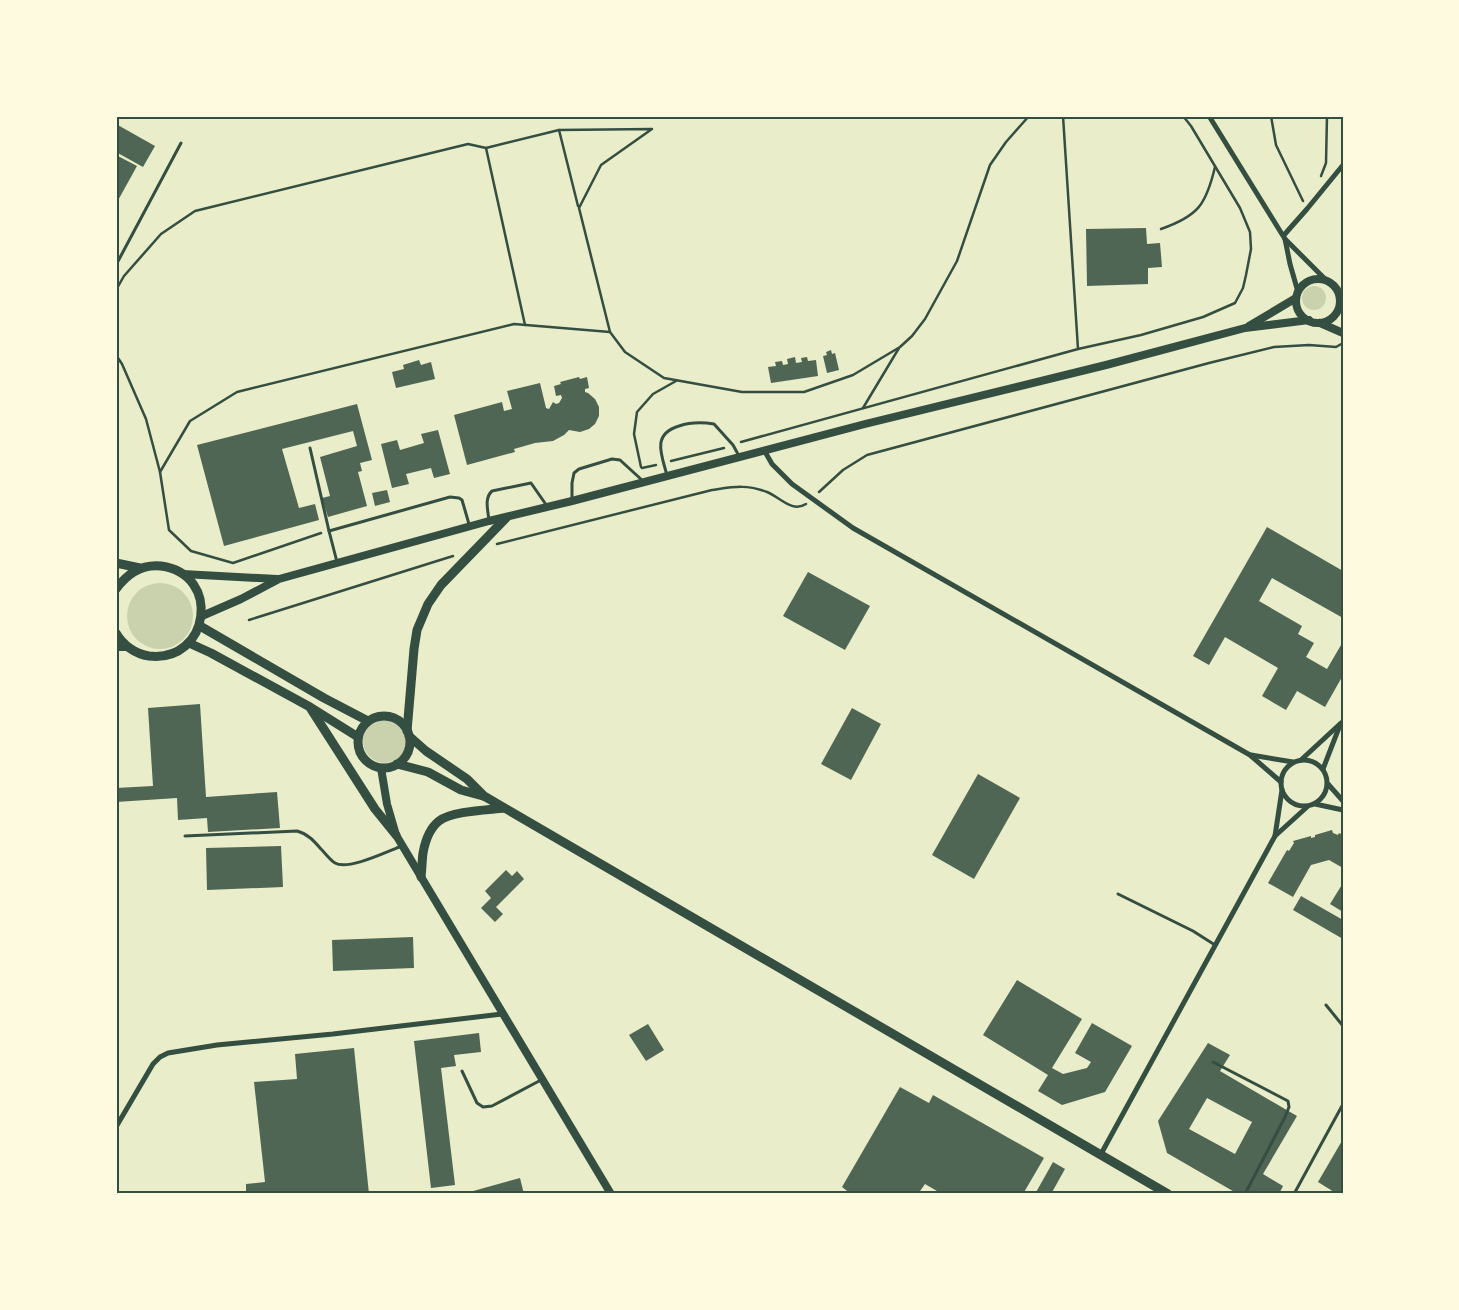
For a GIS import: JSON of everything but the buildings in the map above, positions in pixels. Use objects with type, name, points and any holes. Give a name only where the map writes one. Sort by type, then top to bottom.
[{"type":"main road","points":[[484,796],[467,779],[426,751],[408,734],[402,724],[394,718],[386,716],[376,717],[368,721],[361,728],[358,737],[358,748],[362,758],[371,764],[386,768],[397,764],[404,758],[410,744],[408,734],[414,649],[418,630],[428,604],[441,585],[463,560],[506,518]]},
{"type":"main road","points":[[116,563],[140,568],[155,566],[169,568],[183,574],[194,585],[201,600],[202,616],[200,626],[189,643],[175,653],[159,657],[143,655],[128,647],[116,633]]},
{"type":"main road","points":[[116,589],[130,574],[140,568]]},
{"type":"main road","points":[[200,626],[324,698],[368,721]]},
{"type":"main road","points":[[189,643],[310,707],[358,737]]},
{"type":"main road","points":[[310,707],[375,808],[396,835]]},
{"type":"main road","points":[[397,764],[428,772],[461,790],[484,796],[1168,1194]]},
{"type":"main road","points":[[422,876],[423,853],[427,839],[439,821],[460,814],[505,808]]},
{"type":"street","points":[[1209,116],[1284,237],[1337,291],[1341,301],[1337,312],[1325,322],[1320,322]]},
{"type":"street","points":[[1284,237],[1343,165]]},
{"type":"street","points":[[1336,175],[1343,180]]},
{"type":"street","points":[[1284,237],[1299,312],[1309,320]]},
{"type":"street","points":[[1245,328],[1297,295],[1302,286],[1308,282],[1322,280],[1328,282]]},
{"type":"street","points":[[202,616],[241,599],[279,579],[338,562],[740,456],[1106,365],[1245,328],[1309,320],[1320,322],[1343,333]]},
{"type":"street","points":[[764,450],[772,464],[792,484],[853,528],[1250,754],[1281,782]]},
{"type":"street","points":[[183,574],[279,579]]},
{"type":"street","points":[[116,647],[128,647]]},
{"type":"street","points":[[1301,760],[1342,721]]},
{"type":"street","points":[[1323,769],[1342,721]]},
{"type":"street","points":[[1250,754],[1293,762],[1309,760],[1317,763],[1327,776],[1326,792],[1322,799],[1315,804],[1299,806],[1292,803],[1282,790]]},
{"type":"street","points":[[1275,836],[1282,790],[1282,774],[1293,762]]},
{"type":"street","points":[[381,768],[387,804],[396,835],[610,1194]]},
{"type":"street","points":[[1328,784],[1343,801]]},
{"type":"street","points":[[1315,804],[1343,810]]},
{"type":"street","points":[[1101,1154],[1275,836],[1307,806]]},
{"type":"street","points":[[116,1126],[153,1064],[160,1057],[168,1053],[217,1045],[342,1033],[502,1014]]},
{"type":"lane","points":[[116,265],[181,144]]},
{"type":"lane","points":[[667,475],[661,453],[664,433],[685,424],[696,422],[714,424],[733,445],[740,456]]},
{"type":"lane","points":[[310,448],[328,531],[338,562]]},
{"type":"lane","points":[[572,501],[574,473],[579,469],[612,459],[620,460],[644,482]]},
{"type":"lane","points":[[489,521],[488,494],[492,491],[531,483],[548,507]]},
{"type":"lane","points":[[328,531],[450,496],[462,500],[470,527]]},
{"type":"lane","points":[[185,836],[296,831],[304,833],[335,863],[342,865],[352,865],[402,846]]},
{"type":"lane","points":[[1118,894],[1216,945]]},
{"type":"lane","points":[[1326,1005],[1343,1026]]},
{"type":"lane","points":[[1213,1062],[1288,1101],[1289,1107],[1286,1117],[1245,1194]]},
{"type":"lane","points":[[462,1071],[477,1103],[483,1107],[492,1106],[542,1079]]},
{"type":"lane","points":[[1294,1194],[1343,1104]]},
{"type":"path","points":[[559,130],[610,332],[625,352],[664,378],[742,392],[804,392],[853,375],[873,365],[900,347],[912,336],[925,319],[956,261],[990,165],[1006,142],[1029,116]]},
{"type":"path","points":[[1063,116],[1078,349]]},
{"type":"path","points":[[642,468],[733,445],[745,440],[1078,349],[1141,335],[1203,318],[1235,303],[1246,275],[1251,249],[1250,232],[1240,208],[1191,126],[1183,116]]},
{"type":"path","points":[[1271,116],[1276,145],[1307,209]]},
{"type":"path","points":[[1320,178],[1326,163],[1327,116]]},
{"type":"path","points":[[116,290],[124,276],[161,234],[194,212],[468,144],[486,148],[559,130],[652,129],[601,165],[579,208]]},
{"type":"path","points":[[486,148],[525,325]]},
{"type":"path","points":[[1161,229],[1181,222],[1198,208],[1208,193],[1216,167]]},
{"type":"path","points":[[160,472],[190,421],[237,392],[514,324],[610,332]]},
{"type":"path","points":[[863,409],[900,347]]},
{"type":"path","points":[[116,355],[122,364],[146,420],[160,472],[169,530],[191,551],[233,563],[328,531]]},
{"type":"path","points":[[644,482],[634,434],[637,412],[653,394],[678,380]]},
{"type":"green space","points":[[1314,286],[1323,289],[1326,298],[1323,307],[1314,310],[1305,307],[1302,298],[1305,289]]},
{"type":"green space","points":[[160,583],[173,586],[183,593],[190,603],[193,616],[190,629],[183,639],[173,646],[160,649],[147,646],[137,639],[130,629],[127,616],[130,603],[137,593],[147,586]]},
{"type":"green space","points":[[381,719],[389,719],[401,725],[407,741],[401,757],[389,763],[381,763],[369,757],[363,745],[363,737],[369,725]]}]
